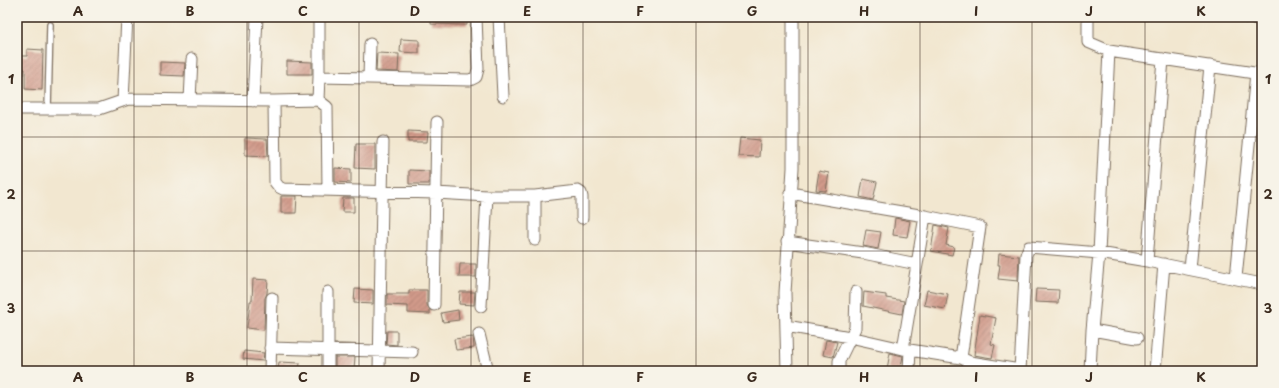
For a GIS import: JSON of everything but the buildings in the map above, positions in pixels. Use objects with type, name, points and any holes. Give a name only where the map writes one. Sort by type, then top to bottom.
[{"type":"street","points":[[123,101],[127,17]]},
{"type":"street","points":[[253,101],[257,17]]},
{"type":"street","points":[[318,100],[319,17]]},
{"type":"street","points":[[318,77],[470,80],[476,77],[478,69],[476,17]]},
{"type":"street","points":[[499,17],[503,96]]},
{"type":"street","points":[[787,371],[785,293],[790,193],[793,168],[793,17]]},
{"type":"street","points":[[1088,17],[1088,42],[1108,51],[1259,73],[1236,278]]},
{"type":"street","points":[[1246,17],[1262,19]]},
{"type":"street","points":[[369,78],[370,44]]},
{"type":"street","points":[[1090,371],[1099,253],[1108,51]]},
{"type":"street","points":[[190,100],[192,59]]},
{"type":"street","points":[[1147,261],[1163,59]]},
{"type":"street","points":[[1190,269],[1210,66]]},
{"type":"street","points":[[17,109],[99,110],[128,99],[253,101],[318,100],[327,107],[328,190]]},
{"type":"street","points":[[274,101],[275,178],[276,185],[282,189],[382,191],[487,196],[535,196],[573,191],[581,193],[582,218]]},
{"type":"street","points":[[434,305],[437,122]]},
{"type":"street","points":[[379,371],[383,142]]},
{"type":"street","points":[[790,193],[980,227],[961,358]]},
{"type":"street","points":[[481,306],[487,196]]},
{"type":"street","points":[[535,196],[535,240]]},
{"type":"street","points":[[909,371],[906,350],[925,216]]},
{"type":"street","points":[[788,242],[863,253],[917,264]]},
{"type":"street","points":[[786,326],[850,336],[906,350],[961,358],[970,362],[1020,371],[1026,255],[1029,247],[1099,253],[1164,264],[1262,284]]},
{"type":"street","points":[[1155,371],[1164,264]]},
{"type":"street","points":[[328,292],[328,371]]},
{"type":"street","points":[[840,371],[840,361],[850,336],[855,328],[856,292]]},
{"type":"street","points":[[270,371],[272,298]]},
{"type":"street","points":[[1092,330],[1137,338]]},
{"type":"street","points":[[479,334],[488,371]]},
{"type":"street","points":[[270,348],[412,352]]},
{"type":"lane","points":[[48,109],[50,25]]}]
